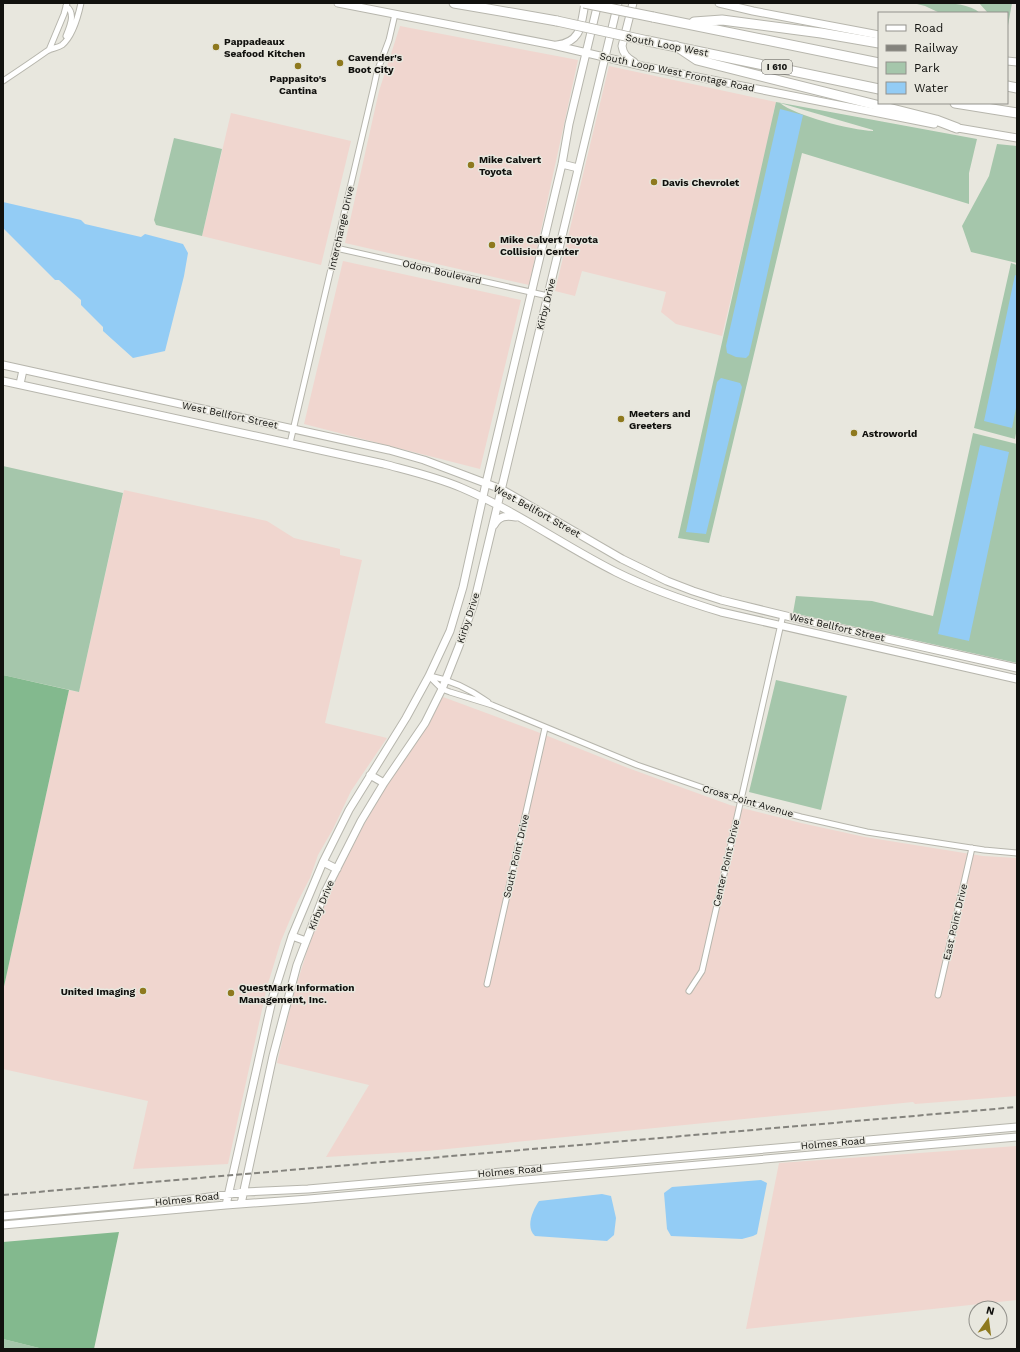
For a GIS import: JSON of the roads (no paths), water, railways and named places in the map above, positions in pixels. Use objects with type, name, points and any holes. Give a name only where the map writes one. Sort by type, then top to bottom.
[{"type":"highway","name":"South Loop West","points":[[454,3],[557,21],[878,89]]},
{"type":"highway","name":"I 610","points":[[584,3],[878,63]]},
{"type":"highway","points":[[683,23],[722,20],[821,33],[878,43]]},
{"type":"highway","points":[[676,46],[697,60],[903,111],[936,120],[957,128]]},
{"type":"highway","points":[[961,104],[1017,113]]},
{"type":"main road","name":"South Loop West Frontage Road","points":[[338,3],[553,45],[642,66],[957,128],[1017,138]]},
{"type":"main road","points":[[553,45],[566,44],[577,34],[584,3]]},
{"type":"main road","name":"Kirby Drive","points":[[226,1205],[273,996],[292,936],[323,862],[349,810],[406,718],[429,676],[450,631],[463,587],[598,3]]},
{"type":"main road","name":"Kirby Drive","points":[[241,1204],[273,1056],[297,965],[306,941],[325,892],[361,821],[384,783],[425,723],[442,689],[474,603],[618,3]]},
{"type":"main road","points":[[633,3],[622,46],[623,52],[629,59],[642,66]]},
{"type":"main road","points":[[719,3],[878,35]]},
{"type":"main road","points":[[562,164],[578,168]]},
{"type":"main road","name":"West Bellfort Street","points":[[3,365],[389,450],[424,460],[501,489],[622,559],[667,581],[693,591],[721,600],[783,615],[1017,668]]},
{"type":"main road","points":[[20,384],[23,370]]},
{"type":"main road","name":"West Bellfort Street","points":[[3,381],[384,464],[442,481],[497,504],[616,572],[660,592],[688,602],[721,612],[780,626],[1017,679]]},
{"type":"main road","points":[[106,403],[109,389]]},
{"type":"main road","points":[[190,421],[193,407]]},
{"type":"main road","points":[[384,464],[389,450]]},
{"type":"main road","points":[[492,528],[496,520],[502,517],[520,517]]},
{"type":"main road","points":[[616,572],[622,559]]},
{"type":"main road","points":[[370,775],[384,783]]},
{"type":"main road","points":[[323,862],[337,869]]},
{"type":"main road","points":[[292,936],[306,941]]},
{"type":"main road","points":[[260,1053],[273,1056]]},
{"type":"main road","name":"Holmes Road","points":[[3,1216],[202,1198],[244,1192],[308,1189],[1017,1127]]},
{"type":"main road","points":[[981,1130],[982,1140]]},
{"type":"main road","name":"Holmes Road","points":[[3,1225],[1017,1137]]},
{"type":"main road","points":[[806,1145],[808,1155]]},
{"type":"main road","points":[[634,1160],[635,1171]]},
{"type":"main road","points":[[386,1182],[387,1192]]},
{"type":"street","points":[[3,81],[49,50],[61,46],[70,34],[78,18],[81,3]]},
{"type":"street","points":[[61,46],[68,32],[72,18],[70,9],[67,5]]},
{"type":"street","points":[[49,50],[62,21],[67,5]]},
{"type":"street","name":"Interchange Drive","points":[[290,443],[375,79],[389,40],[395,14]]},
{"type":"street","name":"Odom Boulevard","points":[[336,248],[548,296]]},
{"type":"street","name":"Center Point Drive","points":[[689,991],[702,971],[783,615]]},
{"type":"street","name":"Cross Point Avenue","points":[[429,676],[446,679],[492,705]]},
{"type":"street","name":"Cross Point Avenue","points":[[429,676],[442,689],[492,705],[637,765],[740,801],[867,832],[972,848],[1017,853]]},
{"type":"street","name":"South Point Drive","points":[[487,984],[545,728]]},
{"type":"street","name":"East Point Drive","points":[[938,995],[972,848]]},
{"type":"water","points":[[780,109],[803,115],[749,355],[746,358],[736,357],[727,353],[726,346]]},
{"type":"water","points":[[3,202],[81,220],[85,224],[141,237],[145,234],[183,244],[188,253],[184,276],[165,351],[133,358],[103,331],[103,327],[81,305],[81,300],[59,280],[55,280],[3,228]]},
{"type":"water","points":[[1015,275],[1017,276],[1017,403],[1012,428],[984,421]]},
{"type":"water","points":[[721,378],[740,383],[742,387],[706,534],[686,532],[717,382]]},
{"type":"water","points":[[980,445],[1009,452],[969,641],[938,634]]},
{"type":"water","points":[[761,1180],[767,1183],[757,1234],[742,1239],[671,1236],[667,1229],[664,1193],[672,1187]]},
{"type":"water","points":[[602,1194],[611,1196],[616,1218],[614,1235],[607,1241],[535,1236],[532,1232],[530,1223],[531,1218],[539,1201]]},
{"type":"railway","points":[[3,1195],[1017,1107]]},
{"type":"place","name":"Pappadeaux Seafood Kitchen","points":[[216,47]]},
{"type":"place","name":"Cavender's Boot City","points":[[340,63]]},
{"type":"place","name":"Pappasito's Cantina","points":[[298,66]]},
{"type":"place","name":"Mike Calvert Toyota","points":[[471,165]]},
{"type":"place","name":"Davis Chevrolet","points":[[654,182]]},
{"type":"place","name":"Mike Calvert Toyota Collision Center","points":[[492,245]]},
{"type":"place","name":"Meeters and Greeters","points":[[621,419]]},
{"type":"place","name":"Astroworld","points":[[854,433]]},
{"type":"place","name":"United Imaging","points":[[143,991]]},
{"type":"place","name":"QuestMark Information Management, Inc.","points":[[231,993]]}]
